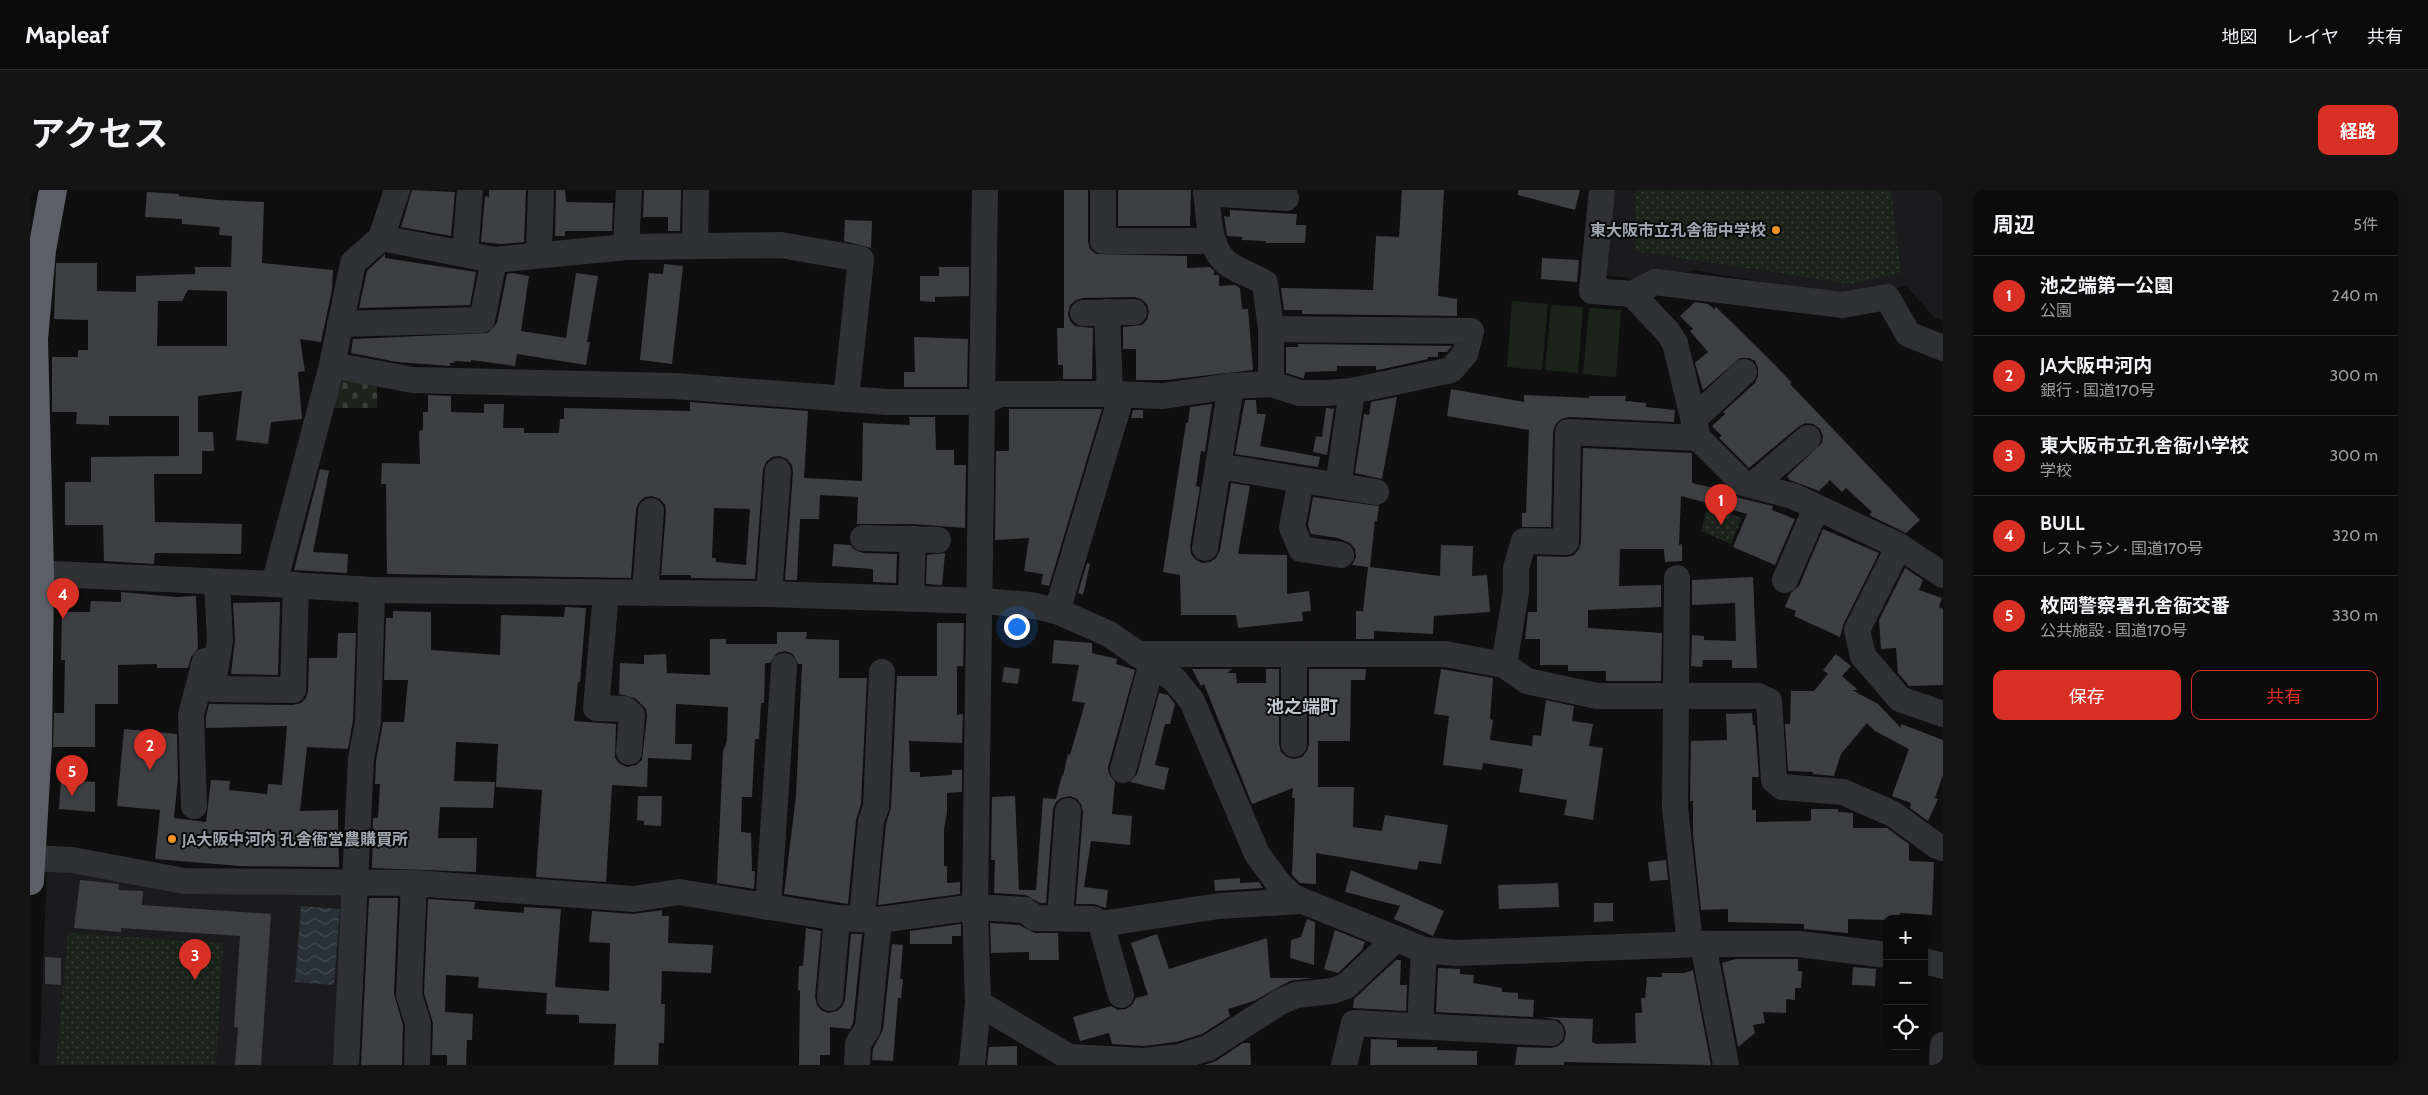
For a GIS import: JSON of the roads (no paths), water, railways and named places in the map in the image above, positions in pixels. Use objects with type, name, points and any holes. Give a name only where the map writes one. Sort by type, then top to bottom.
[{"type":"highway","points":[[30,869],[38,744],[32,339],[42,250],[53,190]]},
{"type":"street","points":[[208,582],[220,642],[212,689],[292,690],[285,584],[353,262],[381,238],[398,190]]},
{"type":"street","points":[[465,254],[470,190]]},
{"type":"street","points":[[538,255],[541,190]]},
{"type":"street","points":[[626,247],[629,190]]},
{"type":"street","points":[[695,245],[696,190]]},
{"type":"street","points":[[972,1065],[974,1021],[978,1004],[976,907],[985,190]]},
{"type":"street","points":[[1104,190],[1104,241],[1213,241]]},
{"type":"street","points":[[1602,190],[1592,291],[1632,294],[1655,282],[1843,305],[1888,297],[1908,334],[1943,348]]},
{"type":"street","points":[[1272,384],[1272,329],[1265,283],[1226,262],[1213,241],[1206,192],[1286,198]]},
{"type":"street","points":[[381,238],[494,260],[626,247],[695,245],[781,245],[862,259],[846,399]]},
{"type":"street","points":[[340,324],[482,320],[494,260]]},
{"type":"street","points":[[1632,294],[1667,331],[1675,343],[1696,428],[1743,483],[1793,496],[1899,546],[1943,575]]},
{"type":"street","points":[[1057,611],[1116,394],[1095,312],[1134,312]]},
{"type":"street","points":[[332,365],[413,380],[675,386],[887,402],[983,402],[1000,394],[1163,396],[1231,386],[1272,384],[1300,393],[1352,392],[1450,370],[1465,354],[1471,331],[1272,329]]},
{"type":"street","points":[[1504,665],[1516,592],[1516,568],[1524,540],[1566,542],[1568,432],[1696,428],[1744,372]]},
{"type":"street","points":[[1205,548],[1231,386]]},
{"type":"street","points":[[1338,486],[1352,392]]},
{"type":"street","points":[[1753,485],[1808,438]]},
{"type":"street","points":[[1218,466],[1376,492]]},
{"type":"street","points":[[769,594],[778,471]]},
{"type":"street","points":[[1301,480],[1292,527],[1300,549],[1341,555]]},
{"type":"street","points":[[1785,580],[1816,508]]},
{"type":"street","points":[[645,593],[651,511]]},
{"type":"street","points":[[862,538],[938,540]]},
{"type":"street","points":[[911,598],[912,539]]},
{"type":"street","points":[[1899,546],[1857,630],[1863,656],[1900,699],[1943,714]]},
{"type":"street","points":[[35,573],[285,584],[372,590],[769,594],[911,598],[1030,605],[1057,611],[1109,634],[1174,679],[1192,701],[1257,854],[1279,884],[1301,901],[1424,950],[1456,953],[1696,944],[1799,944],[1883,954]]},
{"type":"street","points":[[1677,578],[1674,808],[1696,944],[1726,1065]]},
{"type":"street","points":[[194,806],[191,715],[205,664],[208,582]]},
{"type":"street","points":[[346,1065],[361,759],[368,722],[372,590]]},
{"type":"street","points":[[606,593],[596,708],[625,708],[632,715],[629,752]]},
{"type":"street","points":[[1144,658],[1294,654],[1445,654],[1504,665],[1527,681],[1597,696],[1676,698],[1758,696],[1769,701],[1774,780],[1782,787],[1843,792],[1893,814],[1937,846],[1943,848]]},
{"type":"street","points":[[1294,654],[1294,744]]},
{"type":"street","points":[[1122,770],[1144,658]]},
{"type":"street","points":[[768,907],[784,666]]},
{"type":"street","points":[[857,1065],[858,1044],[868,1028],[860,919],[871,822],[876,806],[882,672]]},
{"type":"street","points":[[1060,918],[1068,811]]},
{"type":"street","points":[[30,869],[72,860],[184,881],[414,883],[634,899],[679,892],[768,907],[860,919],[976,907],[1025,910],[1035,918],[1094,918],[1101,924],[1122,995]]},
{"type":"street","points":[[414,883],[410,995],[418,1023],[417,1065]]},
{"type":"street","points":[[1101,924],[1219,906],[1301,901]]},
{"type":"street","points":[[830,998],[860,919]]},
{"type":"street","points":[[978,1004],[1069,1056],[1144,1061],[1179,1057],[1208,1048],[1280,1002],[1296,995],[1338,989],[1346,986],[1396,939]]},
{"type":"street","points":[[1420,1026],[1424,950]]},
{"type":"street","points":[[1928,962],[1943,966]]},
{"type":"street","points":[[1338,989],[1354,1023],[1344,1065]]},
{"type":"street","points":[[1354,1023],[1551,1033]]},
{"type":"street","points":[[1942,1065],[1943,1045]]},
{"type":"water","points":[[301,906],[340,909],[334,985],[295,982]]},
{"type":"place","name":"東大阪市立孔舎衙中学校","points":[[1776,230]]},
{"type":"place","name":"池之端第一公園","points":[[1721,525]]},
{"type":"place","name":"BULL","points":[[63,619]]},
{"type":"place","name":"JA大阪中河内","points":[[150,770]]},
{"type":"place","name":"枚岡警察署孔舎衙交番","points":[[72,796]]},
{"type":"place","name":"JA大阪中河内 孔舎衙営農購買所","points":[[172,839]]},
{"type":"place","name":"東大阪市立孔舎衙小学校","points":[[195,980]]},
{"type":"district","name":"池之端町","points":[[1302,707]]}]
